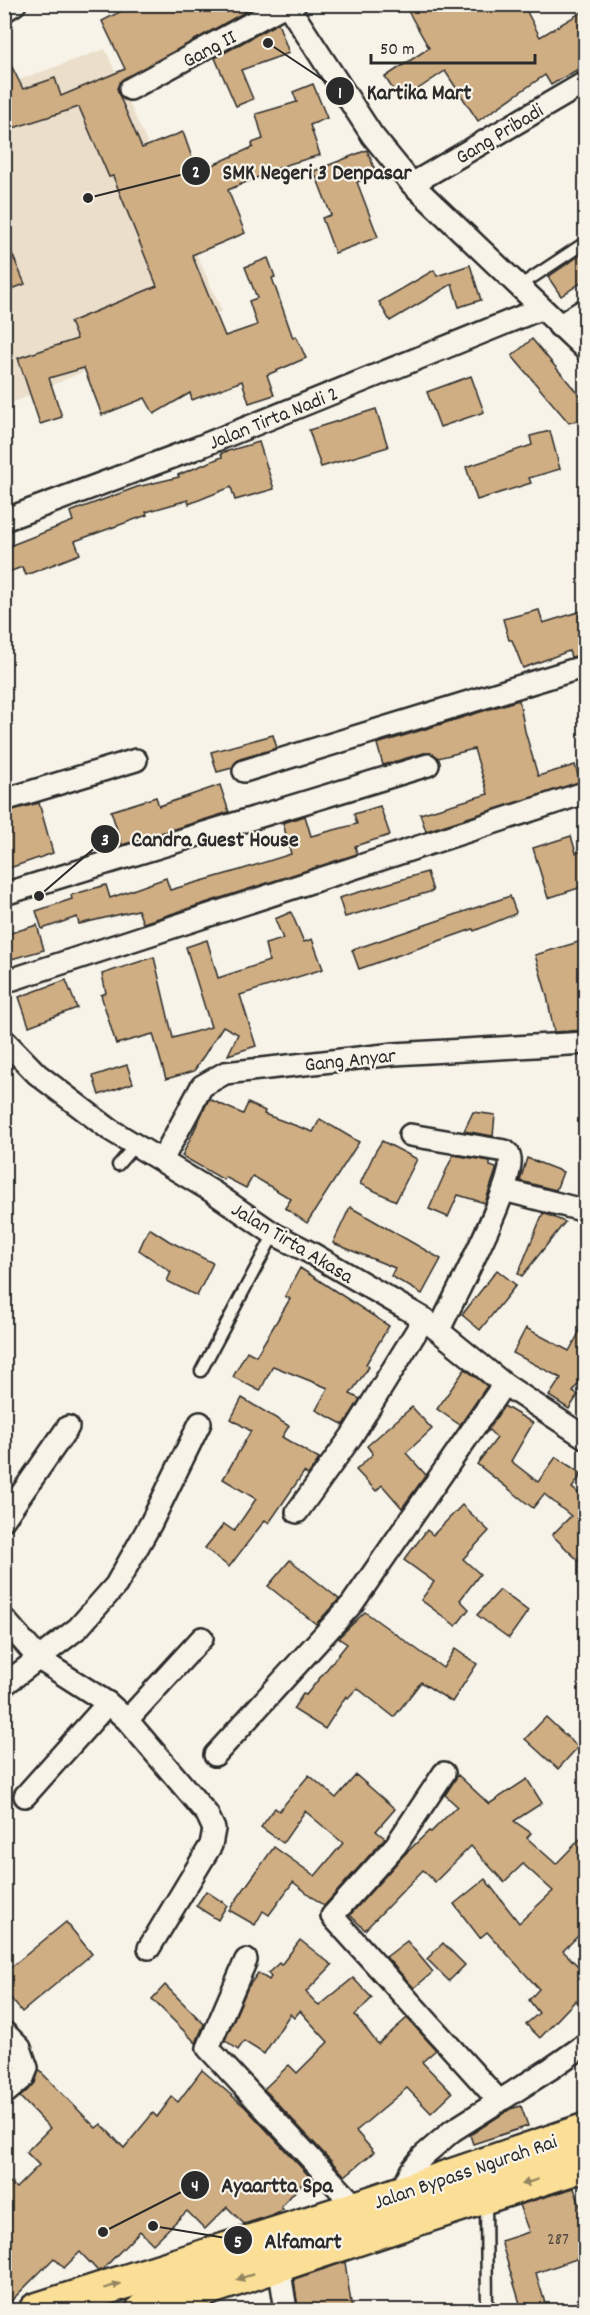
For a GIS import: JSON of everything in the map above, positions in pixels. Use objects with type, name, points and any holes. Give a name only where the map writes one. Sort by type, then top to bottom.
[{"type":"highway","name":"Jalan Bypass Ngurah Rai","points":[[36,2310],[357,2208],[585,2130]]},
{"type":"highway","name":"Jalan Bypass Ngurah Rai","points":[[143,2310],[585,2164]]},
{"type":"street","points":[[4,11],[15,4]]},
{"type":"street","points":[[287,4],[372,135],[412,184],[585,350]]},
{"type":"street","name":"Gang II","points":[[130,89],[287,4]]},
{"type":"street","name":"Gang Pribadi","points":[[412,184],[585,82]]},
{"type":"street","name":"Jalan Tirta Nadi 2","points":[[4,520],[194,449],[540,309]]},
{"type":"street","points":[[559,326],[585,309]]},
{"type":"street","points":[[244,771],[585,666]]},
{"type":"street","points":[[4,800],[136,760]]},
{"type":"street","points":[[4,894],[428,765]]},
{"type":"street","points":[[4,982],[581,794]]},
{"type":"street","name":"Jalan Tirta Akasa","points":[[4,1040],[37,1074],[109,1129],[162,1160],[273,1234],[311,1253],[431,1324],[504,1384],[585,1438]]},
{"type":"street","name":"Gang Anyar","points":[[162,1160],[202,1086],[225,1073],[394,1054],[585,1043]]},
{"type":"street","points":[[297,1512],[431,1324],[504,1190],[510,1164],[509,1155],[505,1151],[410,1135]]},
{"type":"street","points":[[504,1190],[585,1211]]},
{"type":"street","points":[[215,1755],[352,1604],[504,1384]]},
{"type":"street","points":[[4,1685],[78,1628],[116,1585],[151,1523],[200,1424]]},
{"type":"street","points":[[4,1519],[68,1427]]},
{"type":"street","points":[[4,1619],[39,1659],[108,1704],[127,1720],[207,1814],[214,1828],[211,1845],[149,1948]]},
{"type":"street","points":[[127,1720],[202,1638]]},
{"type":"street","points":[[25,1796],[108,1704]]},
{"type":"street","points":[[444,1773],[396,1845],[332,1916],[499,2101]]},
{"type":"street","points":[[246,1960],[208,2048],[357,2208]]},
{"type":"street","points":[[4,2032],[20,2048],[27,2068],[23,2078],[4,2094]]},
{"type":"street","points":[[400,2193],[411,2171],[423,2156],[452,2132],[585,2044]]},
{"type":"street","points":[[279,2266],[286,2310]]},
{"type":"lane","points":[[517,287],[585,242]]},
{"type":"lane","points":[[118,1165],[135,1144]]},
{"type":"lane","points":[[201,1371],[273,1234]]},
{"type":"lane","points":[[486,2196],[487,2310]]},
{"type":"shaded area","points":[[105,49],[222,311],[5,406],[5,85]]},
{"type":"building","points":[[135,4],[259,4],[120,82],[117,88],[119,95],[142,148],[183,132],[197,172],[253,147],[252,143],[263,139],[256,114],[297,102],[293,92],[313,84],[327,118],[310,125],[320,155],[286,165],[228,190],[245,233],[192,255],[225,336],[257,325],[249,301],[257,298],[245,267],[268,258],[275,277],[272,278],[293,338],[296,336],[306,358],[267,375],[274,395],[249,403],[242,381],[192,400],[190,393],[154,414],[145,398],[102,415],[84,368],[49,378],[62,417],[40,424],[18,358],[77,339],[70,322],[157,286],[113,176],[109,177],[79,107],[4,131],[4,51],[23,89],[55,78],[61,96],[125,69],[102,21]]},
{"type":"building","points":[[404,4],[461,4],[465,12],[478,4],[523,4],[540,37],[585,10],[585,65],[551,85],[545,75],[478,121],[445,71],[400,101],[385,77],[429,48]]},
{"type":"building","points":[[278,23],[289,53],[241,70],[253,99],[236,106],[215,58]]},
{"type":"building","points":[[367,150],[377,175],[357,182],[378,237],[335,253],[322,218],[331,215],[314,171]]},
{"type":"building","points":[[4,235],[25,284],[4,292]]},
{"type":"building","points":[[585,252],[585,280],[561,296],[548,277]]},
{"type":"building","points":[[470,265],[481,300],[459,307],[452,284],[390,321],[379,302],[434,270],[437,276]]},
{"type":"building","points":[[532,339],[585,402],[585,418],[569,423],[512,356]]},
{"type":"building","points":[[471,376],[484,412],[440,427],[427,392]]},
{"type":"building","points":[[376,409],[388,447],[321,467],[309,430]]},
{"type":"building","points":[[550,431],[560,469],[529,478],[531,483],[477,500],[466,467],[532,445],[530,436]]},
{"type":"building","points":[[259,442],[274,489],[235,500],[231,487],[189,504],[188,500],[146,512],[147,515],[75,541],[80,554],[26,575],[22,567],[4,574],[4,548],[73,521],[70,512],[137,487],[179,477],[178,475],[222,457],[221,453]]},
{"type":"building","points":[[539,610],[543,623],[585,610],[585,654],[571,657],[569,651],[523,668],[512,640],[509,640],[503,619]]},
{"type":"building","points":[[519,700],[538,776],[575,765],[580,782],[426,831],[420,814],[488,794],[474,749],[438,758],[431,753],[424,753],[383,765],[377,744]]},
{"type":"building","points":[[273,735],[277,748],[240,759],[232,768],[217,772],[211,752]]},
{"type":"building","points":[[220,785],[229,812],[122,845],[111,811],[156,797],[159,806]]},
{"type":"building","points":[[39,803],[53,853],[4,870],[4,812]]},
{"type":"building","points":[[380,806],[390,835],[355,846],[357,854],[143,923],[138,910],[79,924],[77,917],[42,929],[36,911],[72,899],[71,895],[106,885],[110,898],[166,878],[170,890],[240,870],[291,854],[283,823],[305,816],[311,836],[357,824],[354,814]]},
{"type":"building","points":[[571,836],[576,853],[585,850],[585,886],[548,898],[533,848]]},
{"type":"building","points":[[427,872],[433,891],[345,917],[339,898]]},
{"type":"building","points":[[510,896],[515,914],[474,931],[473,929],[359,969],[352,950]]},
{"type":"building","points":[[291,912],[304,942],[312,939],[323,969],[240,995],[256,1046],[228,1055],[238,1034],[223,1026],[194,1071],[166,1079],[153,1034],[116,1044],[101,995],[106,993],[102,974],[154,957],[173,1038],[211,1027],[186,947],[207,940],[218,978],[269,961],[265,944],[283,939],[275,919]]},
{"type":"building","points":[[37,925],[44,950],[4,961],[4,935]]},
{"type":"building","points":[[585,940],[585,1030],[554,1032],[547,996],[535,955]]},
{"type":"building","points":[[66,980],[77,1008],[29,1026],[19,997]]},
{"type":"building","points":[[127,1065],[133,1083],[99,1095],[93,1076]]},
{"type":"building","points":[[209,1099],[243,1114],[248,1103],[265,1111],[264,1114],[313,1132],[320,1119],[359,1142],[307,1223],[285,1208],[291,1199],[253,1176],[246,1188],[225,1177],[224,1180],[182,1156]]},
{"type":"building","points":[[473,1112],[495,1115],[493,1136],[464,1131]]},
{"type":"building","points":[[382,1141],[417,1159],[396,1201],[360,1184]]},
{"type":"building","points":[[453,1155],[490,1161],[490,1166],[496,1170],[485,1203],[458,1195],[448,1217],[429,1209]]},
{"type":"building","points":[[527,1158],[563,1172],[556,1190],[520,1181]]},
{"type":"building","points":[[350,1207],[441,1259],[422,1294],[391,1276],[395,1268],[333,1243]]},
{"type":"building","points":[[543,1213],[565,1222],[522,1276],[518,1274]]},
{"type":"building","points":[[149,1228],[169,1241],[213,1263],[197,1296],[167,1281],[171,1272],[139,1250]]},
{"type":"building","points":[[300,1268],[389,1326],[366,1364],[369,1367],[350,1394],[360,1399],[344,1425],[316,1410],[328,1388],[273,1366],[260,1391],[233,1377],[247,1351],[256,1356],[290,1299],[285,1296]]},
{"type":"building","points":[[497,1270],[516,1285],[480,1330],[462,1315]]},
{"type":"building","points":[[585,1322],[585,1373],[573,1392],[578,1395],[569,1409],[549,1396],[561,1378],[513,1353],[526,1328],[569,1351]]},
{"type":"building","points":[[465,1369],[487,1386],[460,1425],[437,1409]]},
{"type":"building","points":[[242,1398],[289,1426],[282,1437],[319,1459],[308,1475],[304,1472],[269,1523],[265,1520],[229,1567],[205,1548],[224,1524],[234,1531],[256,1499],[223,1479],[251,1431],[231,1419]]},
{"type":"building","points":[[504,1406],[533,1423],[511,1461],[538,1482],[556,1457],[582,1474],[572,1488],[585,1498],[585,1567],[552,1535],[571,1516],[544,1494],[533,1508],[477,1464],[497,1438],[489,1430],[484,1435]]},
{"type":"building","points":[[412,1407],[432,1429],[406,1453],[426,1475],[402,1508],[382,1485],[376,1491],[356,1470],[373,1454],[367,1446]]},
{"type":"building","points":[[462,1505],[489,1531],[463,1559],[480,1574],[460,1600],[469,1609],[456,1626],[421,1600],[434,1582],[404,1560],[427,1530],[433,1535]]},
{"type":"building","points":[[290,1560],[339,1599],[316,1624],[268,1586]]},
{"type":"building","points":[[500,1590],[528,1611],[509,1638],[477,1615]]},
{"type":"building","points":[[365,1612],[443,1668],[455,1649],[477,1664],[452,1702],[421,1682],[394,1717],[357,1688],[348,1698],[346,1696],[325,1729],[293,1709],[303,1694],[306,1695],[347,1644],[338,1638]]},
{"type":"building","points":[[546,1717],[578,1747],[558,1769],[525,1739]]},
{"type":"building","points":[[309,1775],[336,1798],[356,1775],[395,1809],[376,1831],[385,1838],[324,1906],[293,1882],[269,1915],[263,1911],[255,1925],[229,1910],[274,1847],[315,1876],[343,1843],[305,1811],[283,1843],[261,1827],[275,1808],[279,1811]]},
{"type":"building","points":[[458,1775],[489,1804],[527,1779],[542,1803],[514,1821],[531,1833],[527,1838],[556,1864],[585,1834],[585,1929],[563,1951],[585,1973],[585,2011],[576,2000],[540,2038],[526,2024],[539,2013],[529,2000],[539,1989],[487,1932],[480,1938],[454,1904],[485,1879],[519,1923],[553,1891],[523,1864],[504,1882],[471,1846],[435,1882],[423,1870],[365,1930],[350,1915],[404,1855],[457,1806],[445,1795]]},
{"type":"building","points":[[206,1891],[227,1905],[218,1920],[196,1906]]},
{"type":"building","points":[[66,1922],[92,1954],[22,2012],[4,1990],[4,1973]]},
{"type":"building","points":[[300,1940],[332,1965],[306,1992],[319,2006],[353,1978],[372,1998],[355,2015],[378,2044],[407,2018],[436,2050],[422,2062],[452,2093],[431,2113],[407,2088],[356,2131],[374,2152],[345,2176],[264,2089],[289,2065],[297,2073],[328,2042],[300,2011],[294,2018],[290,2014],[264,2054],[244,2041],[238,2050],[225,2040],[248,1987],[258,1973],[269,1980],[271,1977],[268,1973],[279,1963],[281,1965]]},
{"type":"building","points":[[407,1941],[433,1972],[414,1988],[386,1957]]},
{"type":"building","points":[[443,1943],[465,1965],[449,1981],[427,1959]]},
{"type":"building","points":[[165,1985],[204,2024],[196,2043],[152,1999]]},
{"type":"building","points":[[39,2070],[96,2128],[101,2124],[124,2148],[153,2113],[157,2117],[172,2097],[178,2102],[202,2070],[245,2107],[309,2176],[278,2213],[244,2224],[227,2207],[205,2229],[187,2211],[153,2244],[140,2231],[103,2269],[98,2271],[80,2252],[64,2268],[54,2258],[4,2308],[4,2177],[16,2188],[39,2165],[26,2152],[50,2128],[20,2097],[35,2083]]},
{"type":"building","points":[[521,2106],[528,2126],[473,2144],[470,2135],[510,2109]]},
{"type":"building","points":[[574,2188],[585,2220],[585,2256],[536,2273],[547,2310],[522,2310],[501,2241],[529,2232],[519,2205]]},
{"type":"building","points":[[345,2262],[352,2310],[298,2310],[294,2279]]},
{"type":"place","name":"Kartika Mart","points":[[268,43]]},
{"type":"place","name":"SMK Negeri 3 Denpasar","points":[[88,198]]},
{"type":"place","name":"Candra Guest House","points":[[39,896]]},
{"type":"place","name":"Alfamart","points":[[153,2226]]},
{"type":"place","name":"Ayaartta Spa","points":[[103,2232]]}]
